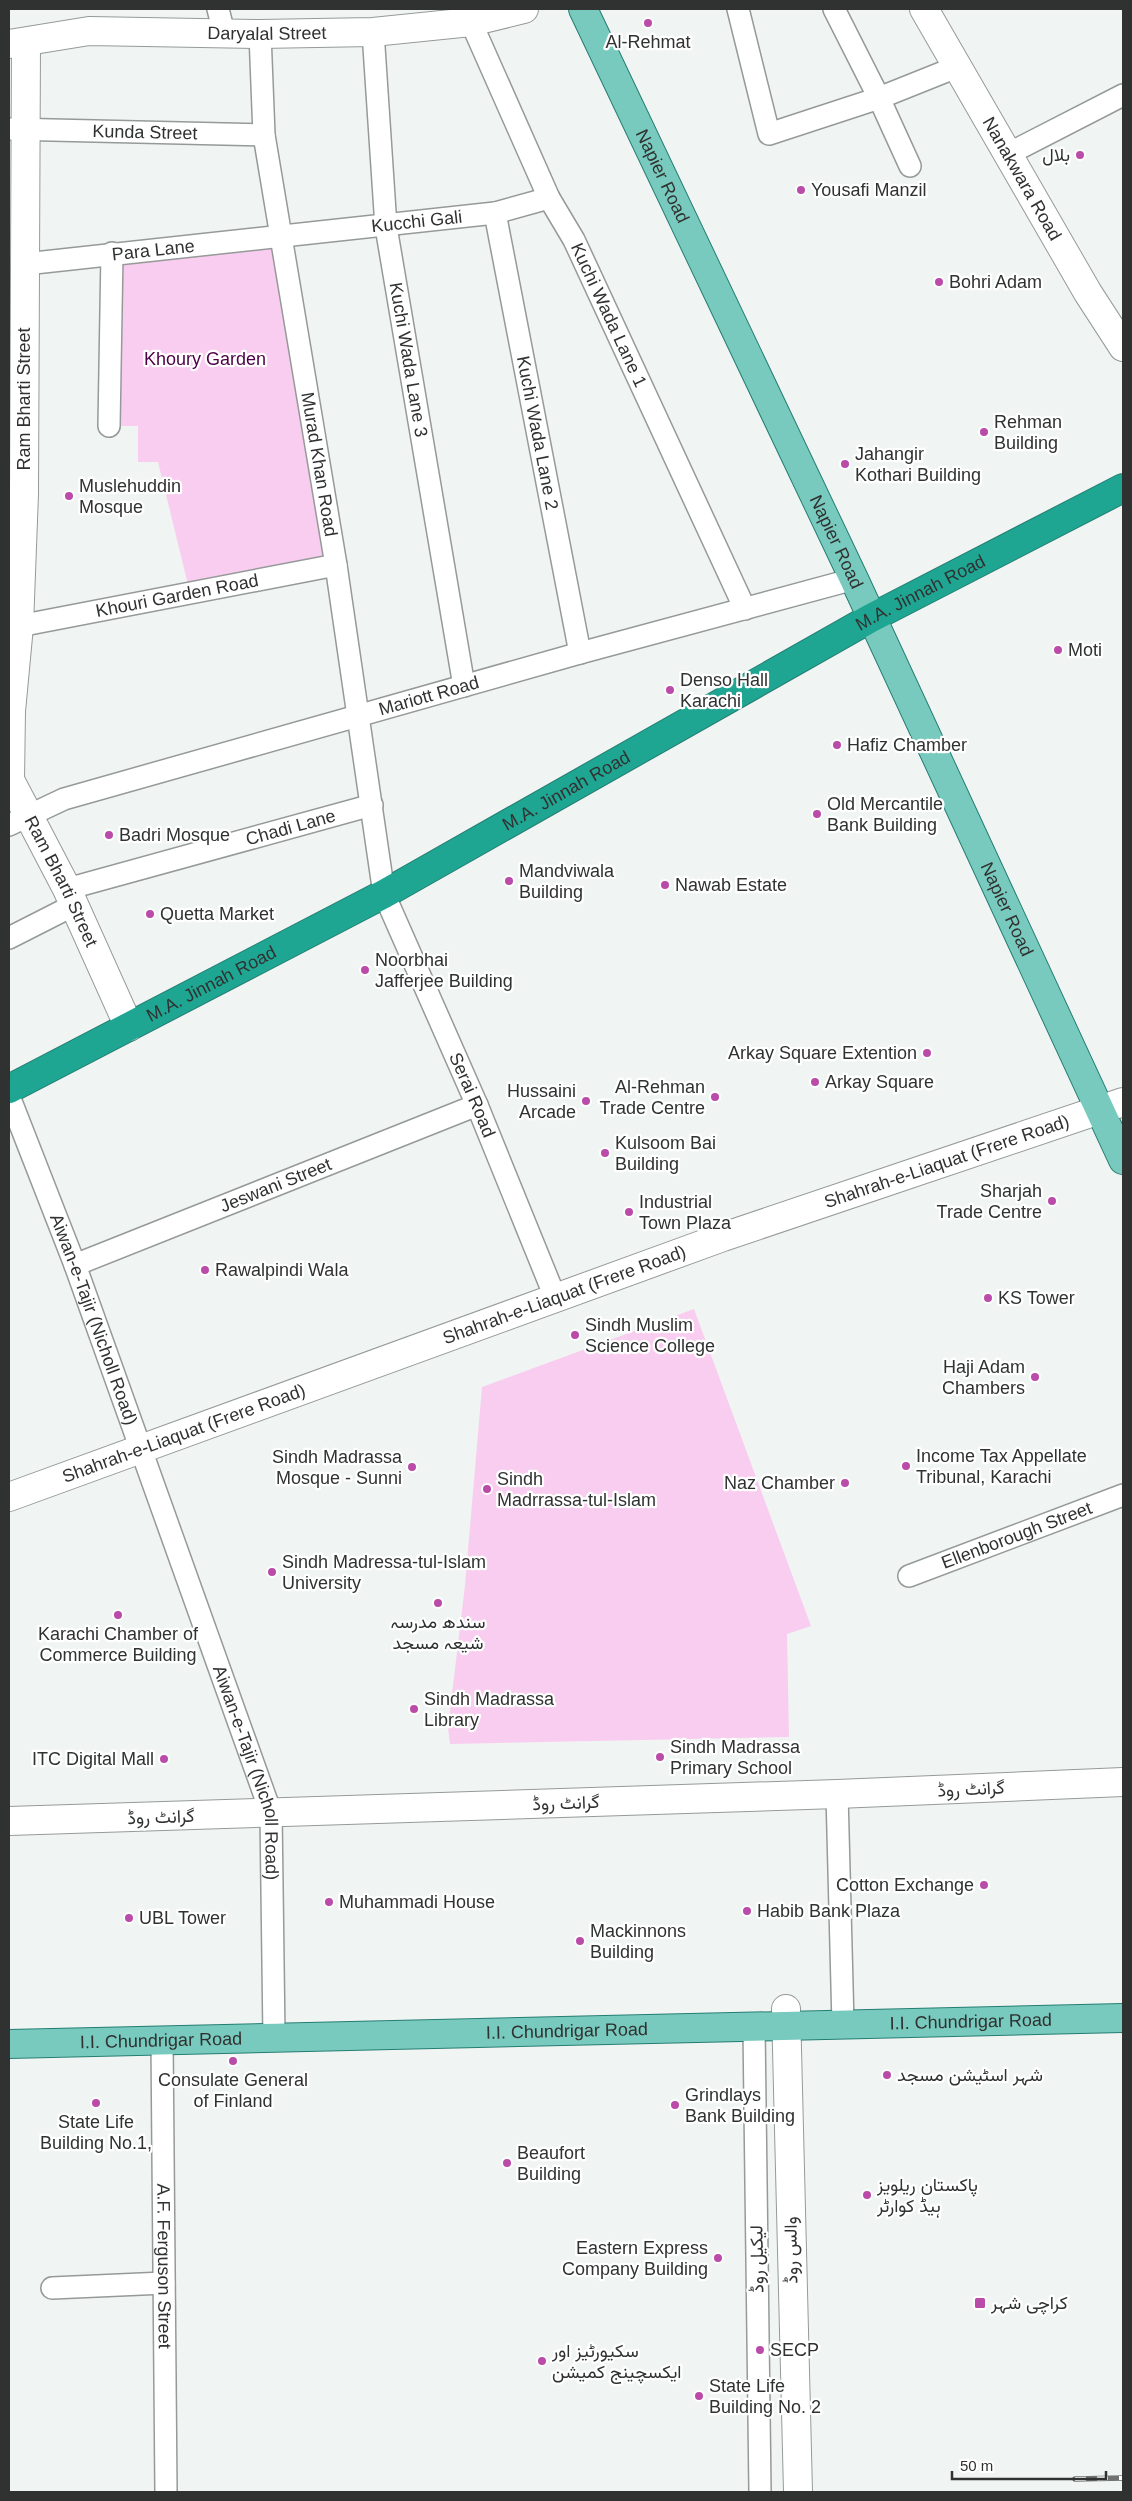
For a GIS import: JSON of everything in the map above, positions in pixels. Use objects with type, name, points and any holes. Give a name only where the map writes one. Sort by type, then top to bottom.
[{"type":"highway","name":"M.A. Jinnah Road","points":[[9,1089],[384,894],[871,618],[1123,488]]},
{"type":"main road","name":"Napier Road","points":[[583,9],[871,618],[1112,1107],[1123,1160]]},
{"type":"main road","name":"I.I. Chundrigar Road","points":[[843,2016],[1123,2001]]},
{"type":"main road","name":"I.I. Chundrigar Road","points":[[9,2026],[274,2029],[754,2027],[787,2017]]},
{"type":"main road","name":"I.I. Chundrigar Road","points":[[9,2044],[162,2040],[274,2029],[787,2017],[1123,2018]]},
{"type":"street","name":"Daryalal Street","points":[[17,43],[89,31],[221,21],[260,34],[373,32],[471,22],[524,9]]},
{"type":"street","points":[[738,9],[769,134],[879,98],[959,66]]},
{"type":"street","points":[[834,9],[879,98],[910,166]]},
{"type":"street","name":"Nanakwara Road","points":[[924,9],[959,66],[1088,293],[1123,347]]},
{"type":"street","name":"Kuchi Wada Lane 1","points":[[471,22],[549,198],[574,240],[745,609]]},
{"type":"street","name":"Kuchi Wada Lane 3","points":[[373,32],[386,227],[464,686]]},
{"type":"street","name":"Murad Khan Road","points":[[260,34],[264,135],[336,565],[384,894]]},
{"type":"street","name":"Ram Bharti Street","points":[[17,43],[17,129],[25,264],[17,356],[16,494],[19,626],[10,711],[10,780],[18,820],[70,897],[129,1027]]},
{"type":"street","points":[[1008,154],[1123,95]]},
{"type":"street","name":"Kunda Street","points":[[17,129],[264,135]]},
{"type":"street","name":"Kucchi Gali","points":[[281,235],[386,227],[496,214],[549,198]]},
{"type":"street","name":"Kuchi Wada Lane 2","points":[[496,214],[580,653]]},
{"type":"street","name":"Para Lane","points":[[25,264],[281,235]]},
{"type":"street","points":[[109,426],[112,253]]},
{"type":"street","name":"Khouri Garden Road","points":[[19,626],[336,565]]},
{"type":"street","name":"Mariott Road","points":[[18,820],[64,799],[580,653],[854,579]]},
{"type":"street","name":"Chadi Lane","points":[[9,938],[70,897],[372,805]]},
{"type":"street","name":"Serai Road","points":[[384,894],[478,1105],[555,1297]]},
{"type":"street","name":"Aiwan-e-Tajir (Nicholl Road)","points":[[9,1096],[75,1265],[142,1448],[271,1813],[274,2029]]},
{"type":"street","name":"Jeswani Street","points":[[75,1265],[478,1105]]},
{"type":"street","name":"Shahrah-e-Liaquat (Frere Road)","points":[[9,1497],[724,1237],[1112,1107]]},
{"type":"street","name":"Ellenborough Street","points":[[909,1576],[1123,1495]]},
{"type":"street","name":"گرانٹ روڈ","points":[[9,1821],[836,1794],[1123,1782]]},
{"type":"street","points":[[836,1794],[843,2016]]},
{"type":"street","name":"والس روڈ","points":[[787,2017],[798,2492]]},
{"type":"street","name":"لیکیل روڈ","points":[[754,2027],[760,2492]]},
{"type":"street","name":"A.F. Ferguson Street","points":[[162,2040],[166,2492]]},
{"type":"street","points":[[52,2288],[164,2283]]},
{"type":"green space","name":"Khoury Garden","points":[[281,235],[336,565],[190,593],[158,462],[138,462],[138,426],[109,426],[112,253]]},
{"type":"green space","points":[[694,1309],[811,1626],[787,1634],[789,1737],[450,1744],[448,1728],[465,1585],[482,1387]]},
{"type":"railway","points":[[1075,2479],[1123,2478]]},
{"type":"place","name":"Al-Rehmat","points":[[648,23]]},
{"type":"place","name":"بلال","points":[[1080,155]]},
{"type":"place","name":"Yousafi Manzil","points":[[801,190]]},
{"type":"place","name":"Bohri Adam","points":[[939,282]]},
{"type":"place","name":"Rehman Building","points":[[984,432]]},
{"type":"place","name":"Jahangir Kothari Building","points":[[845,464]]},
{"type":"place","name":"Muslehuddin Mosque","points":[[69,496]]},
{"type":"place","name":"Moti","points":[[1058,650]]},
{"type":"place","name":"Denso Hall Karachi","points":[[670,690]]},
{"type":"place","name":"Hafiz Chamber","points":[[837,745]]},
{"type":"place","name":"Old Mercantile Bank Building","points":[[817,814]]},
{"type":"place","name":"Badri Mosque","points":[[109,835]]},
{"type":"place","name":"Mandviwala Building","points":[[509,881]]},
{"type":"place","name":"Nawab Estate","points":[[665,885]]},
{"type":"place","name":"Quetta Market","points":[[150,914]]},
{"type":"place","name":"Noorbhai Jafferjee Building","points":[[365,970]]},
{"type":"place","name":"Arkay Square Extention","points":[[927,1053]]},
{"type":"place","name":"Arkay Square","points":[[815,1082]]},
{"type":"place","name":"Al-Rehman Trade Centre","points":[[715,1097]]},
{"type":"place","name":"Hussaini Arcade","points":[[586,1101]]},
{"type":"place","name":"Kulsoom Bai Building","points":[[605,1153]]},
{"type":"place","name":"Sharjah Trade Centre","points":[[1052,1201]]},
{"type":"place","name":"Industrial Town Plaza","points":[[629,1212]]},
{"type":"place","name":"Rawalpindi Wala","points":[[205,1270]]},
{"type":"place","name":"KS Tower","points":[[988,1298]]},
{"type":"place","name":"Sindh Muslim Science College","points":[[575,1335]]},
{"type":"place","name":"Haji Adam Chambers","points":[[1035,1377]]},
{"type":"place","name":"Income Tax Appellate Tribunal, Karachi","points":[[906,1466]]},
{"type":"place","name":"Sindh Madrassa Mosque - Sunni","points":[[412,1467]]},
{"type":"place","name":"Naz Chamber","points":[[845,1483]]},
{"type":"place","name":"Sindh Madrrassa-tul-Islam","points":[[487,1489]]},
{"type":"place","name":"Sindh Madressa-tul-Islam University","points":[[272,1572]]},
{"type":"place","name":"سندھ مدرسہ شیعہ مسجد","points":[[438,1603]]},
{"type":"place","name":"Karachi Chamber of Commerce Building","points":[[118,1615]]},
{"type":"place","name":"Sindh Madrassa Library","points":[[414,1709]]},
{"type":"place","name":"Sindh Madrassa Primary School","points":[[660,1757]]},
{"type":"place","name":"ITC Digital Mall","points":[[164,1759]]},
{"type":"place","name":"Cotton Exchange","points":[[984,1885]]},
{"type":"place","name":"Muhammadi House","points":[[329,1902]]},
{"type":"place","name":"Habib Bank Plaza","points":[[747,1911]]},
{"type":"place","name":"UBL Tower","points":[[129,1918]]},
{"type":"place","name":"Mackinnons Building","points":[[580,1941]]},
{"type":"place","name":"Consulate General of Finland","points":[[233,2061]]},
{"type":"place","name":"شہر اسٹیشن مسجد","points":[[887,2075]]},
{"type":"place","name":"State Life Building No.1,","points":[[96,2103]]},
{"type":"place","name":"Grindlays Bank Building","points":[[675,2105]]},
{"type":"place","name":"Beaufort Building","points":[[507,2163]]},
{"type":"place","name":"پاکستان ریلویز ہیڈ کوارٹر","points":[[867,2195]]},
{"type":"place","name":"Eastern Express Company Building","points":[[718,2258]]},
{"type":"place","name":"کراچی شہر","points":[[980,2303]]},
{"type":"place","name":"SECP","points":[[760,2350]]},
{"type":"place","name":"سکیورٹیز اور ایکسچینج کمیشن","points":[[542,2361]]},
{"type":"place","name":"State Life Building No. 2","points":[[699,2396]]}]
